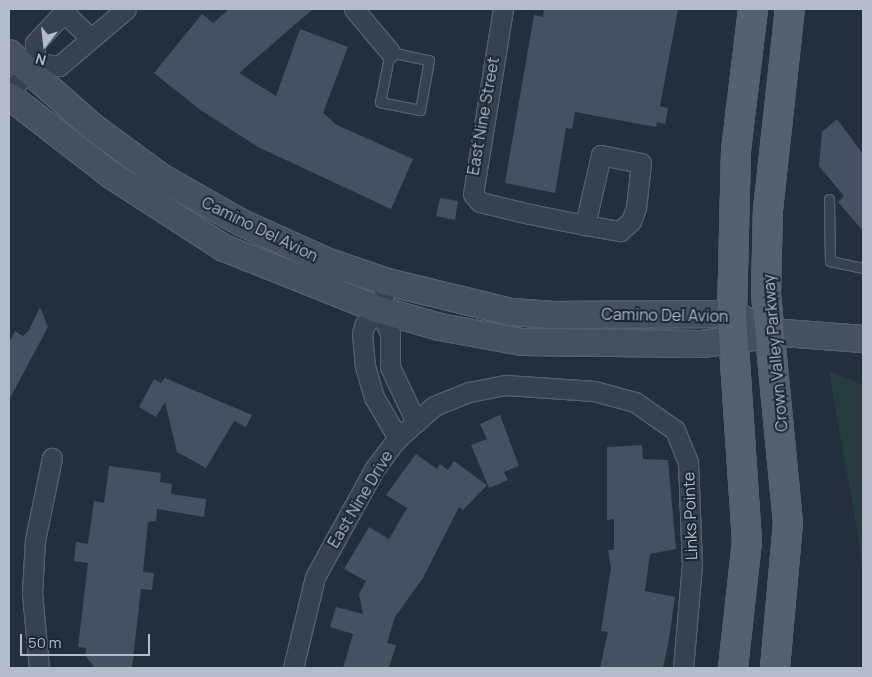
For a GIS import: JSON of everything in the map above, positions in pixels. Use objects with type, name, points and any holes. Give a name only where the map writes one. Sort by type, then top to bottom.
[{"type":"main road","points":[[733,668],[747,542],[732,314],[736,150],[753,9]]},
{"type":"main road","name":"Crown Valley Parkway","points":[[775,668],[788,523],[766,295],[768,210],[790,9]]},
{"type":"main road","name":"Camino Del Avion","points":[[23,62],[161,177],[242,223],[326,261],[387,282],[511,312],[550,316],[732,314],[771,332]]},
{"type":"main road","name":"Camino Del Avion","points":[[9,96],[111,176],[224,248],[380,310],[440,327],[522,342],[733,343],[771,332]]},
{"type":"main road","points":[[771,332],[863,339]]},
{"type":"street","points":[[23,62],[59,66],[90,37],[126,9]]},
{"type":"street","points":[[354,9],[390,52]]},
{"type":"street","name":"East Nine Street","points":[[503,9],[473,194],[480,202],[586,225]]},
{"type":"street","points":[[9,92],[23,62],[35,43],[65,11],[90,37]]},
{"type":"street","name":"East Nine Drive","points":[[293,668],[315,577],[349,511],[398,438],[374,397],[365,366],[362,334],[365,324],[380,310],[387,282]]},
{"type":"street","points":[[380,310],[390,333],[390,367],[416,422]]},
{"type":"street","name":"Links Pointe","points":[[398,438],[434,406],[469,392],[506,385],[550,385],[635,402],[675,430],[688,462],[692,564],[683,668]]},
{"type":"street","points":[[374,397],[398,386]]},
{"type":"street","points":[[40,668],[32,594],[35,540],[52,458]]},
{"type":"lane","points":[[390,52],[429,60],[420,110],[380,102],[390,52]]},
{"type":"lane","points":[[829,199],[830,261],[863,268]]},
{"type":"green space","points":[[829,371],[863,385],[863,569],[856,525]]},
{"type":"building","points":[[229,9],[313,9],[239,73],[276,96],[300,29],[348,47],[323,113],[337,125],[413,159],[391,209],[258,147],[199,109],[154,73],[202,14],[213,23]]},
{"type":"building","points":[[544,9],[678,9],[660,106],[668,108],[665,124],[657,122],[656,127],[575,112],[572,129],[566,128],[555,193],[505,183],[534,15],[543,17]]},
{"type":"building","points":[[837,119],[863,154],[863,231],[838,202],[844,196],[819,166],[822,132]]},
{"type":"building","points":[[440,198],[458,201],[455,220],[436,216]]},
{"type":"building","points":[[40,307],[48,327],[9,400],[9,343],[15,331],[23,336],[29,330]]},
{"type":"building","points":[[165,378],[252,415],[246,427],[234,421],[206,468],[177,452],[165,402],[156,417],[139,407],[154,379],[161,383]]},
{"type":"building","points":[[500,415],[519,466],[504,472],[508,480],[489,488],[471,445],[487,439],[480,424]]},
{"type":"building","points":[[642,445],[643,459],[668,460],[676,549],[650,554],[645,591],[675,597],[669,639],[663,668],[600,668],[608,632],[601,631],[611,568],[608,550],[614,550],[614,519],[607,520],[607,447]]},
{"type":"building","points":[[416,454],[437,469],[440,464],[448,470],[454,461],[487,485],[463,510],[459,507],[423,578],[395,617],[387,643],[396,645],[389,668],[343,668],[353,634],[330,627],[336,607],[363,614],[359,594],[366,581],[344,569],[369,527],[389,539],[407,508],[386,495]]},
{"type":"building","points":[[109,466],[161,473],[160,482],[172,484],[171,494],[206,499],[204,517],[157,509],[156,521],[148,522],[143,572],[154,573],[152,590],[141,589],[132,668],[94,667],[85,655],[86,648],[78,647],[88,563],[74,561],[76,542],[88,544],[94,501],[104,503]]}]
